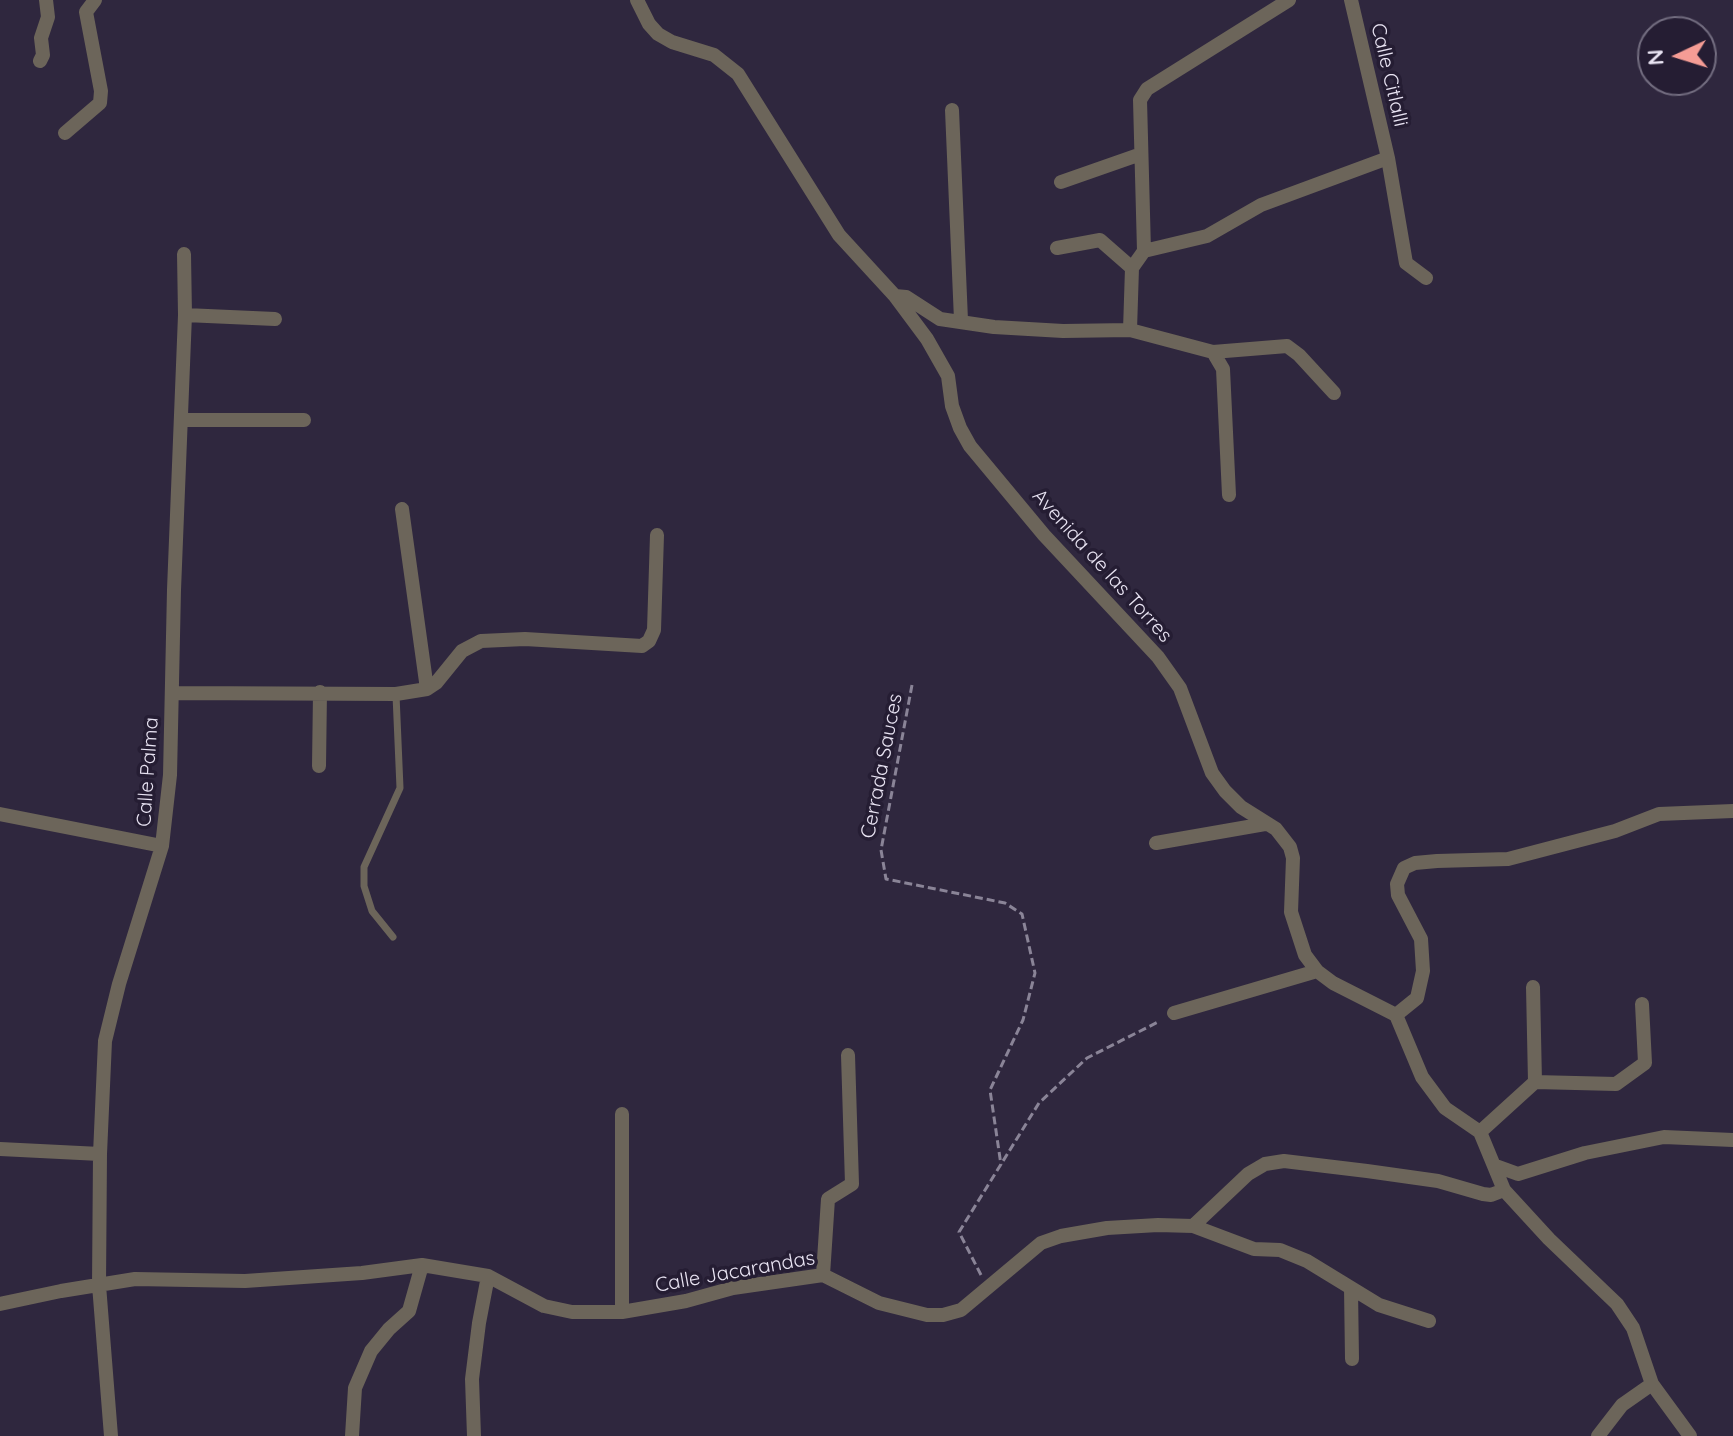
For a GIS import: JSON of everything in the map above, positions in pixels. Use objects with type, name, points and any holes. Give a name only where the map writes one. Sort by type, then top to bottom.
[{"type":"street","points":[[40,61],[43,55],[41,38],[48,17],[46,0]]},
{"type":"street","points":[[65,133],[100,103],[101,91],[86,12],[95,0]]},
{"type":"street","name":"Avenida de las Torres","points":[[637,0],[649,24],[658,34],[672,42],[714,55],[738,74],[825,215],[864,264],[895,296],[941,361],[948,376],[952,406],[970,446],[1044,535],[1158,657],[1180,688],[1212,773],[1241,807],[1276,829],[1290,847],[1293,858],[1291,912],[1305,955],[1317,971]]},
{"type":"street","points":[[1130,330],[1132,268],[1144,251],[1140,100],[1147,89],[1289,0]]},
{"type":"street","name":"Calle Citlalli","points":[[1351,0],[1388,158],[1406,263],[1426,278]]},
{"type":"street","points":[[952,110],[961,320]]},
{"type":"street","points":[[1061,182],[1141,154]]},
{"type":"street","points":[[1144,251],[1207,236],[1261,205],[1388,158]]},
{"type":"street","points":[[1057,248],[1100,240],[1132,268]]},
{"type":"street","name":"Calle Palma","points":[[111,1436],[99,1285],[105,1041],[119,984],[162,846],[170,775],[185,315],[184,254]]},
{"type":"street","points":[[895,296],[906,297],[940,319],[994,327],[1063,331],[1130,330],[1213,352],[1287,346],[1334,393]]},
{"type":"street","points":[[185,315],[275,319]]},
{"type":"street","points":[[1213,352],[1223,369],[1229,495]]},
{"type":"street","points":[[182,420],[304,420]]},
{"type":"street","points":[[402,509],[427,689]]},
{"type":"street","points":[[173,693],[396,694],[427,689],[436,683],[462,651],[481,641],[525,639],[642,646],[649,641],[654,630],[657,535]]},
{"type":"street","points":[[319,766],[320,692]]},
{"type":"street","points":[[1396,1015],[1417,998],[1423,971],[1421,939],[1398,895],[1397,884],[1404,868],[1415,863],[1437,861],[1508,859],[1615,831],[1659,814],[1733,811]]},
{"type":"street","points":[[0,814],[162,846]]},
{"type":"street","points":[[1156,843],[1265,824]]},
{"type":"street","points":[[1174,1013],[1317,971],[1396,1015],[1422,1077],[1445,1108],[1480,1132],[1504,1190],[1549,1239],[1617,1304],[1633,1328],[1652,1384],[1690,1436]]},
{"type":"street","points":[[1533,987],[1535,1082]]},
{"type":"street","points":[[1480,1132],[1535,1082],[1616,1084],[1645,1063],[1642,1004]]},
{"type":"street","points":[[823,1275],[828,1199],[852,1184],[848,1055]]},
{"type":"street","points":[[622,1114],[622,1312]]},
{"type":"street","points":[[1496,1166],[1518,1174],[1585,1153],[1664,1137],[1733,1140]]},
{"type":"street","points":[[0,1149],[100,1154]]},
{"type":"street","points":[[1193,1226],[1248,1174],[1265,1164],[1284,1161],[1438,1181],[1483,1194],[1504,1190]]},
{"type":"street","name":"Calle Jacarandas","points":[[0,1304],[135,1279],[245,1281],[374,1272],[422,1265],[488,1276],[544,1306],[572,1312],[622,1312],[686,1301],[733,1288],[823,1275],[879,1303],[927,1315],[943,1315],[961,1310],[1041,1243],[1107,1228],[1158,1225],[1193,1226],[1254,1249],[1280,1250],[1307,1261],[1379,1305],[1429,1321]]},
{"type":"street","points":[[352,1436],[355,1388],[371,1351],[409,1311],[422,1265]]},
{"type":"street","points":[[474,1436],[472,1379],[488,1276]]},
{"type":"street","points":[[1351,1288],[1352,1359]]},
{"type":"street","points":[[1598,1436],[1622,1405],[1652,1384]]},
{"type":"lane","points":[[393,937],[372,911],[364,886],[364,867],[400,788],[396,694]]},
{"type":"path","name":"Cerrada Sauces","points":[[912,685],[881,850],[886,879],[1005,903],[1022,914],[1035,973],[1023,1020],[990,1090],[1001,1165]]},
{"type":"path","points":[[989,1289],[959,1232],[1039,1103],[1087,1058],[1174,1013]]}]
